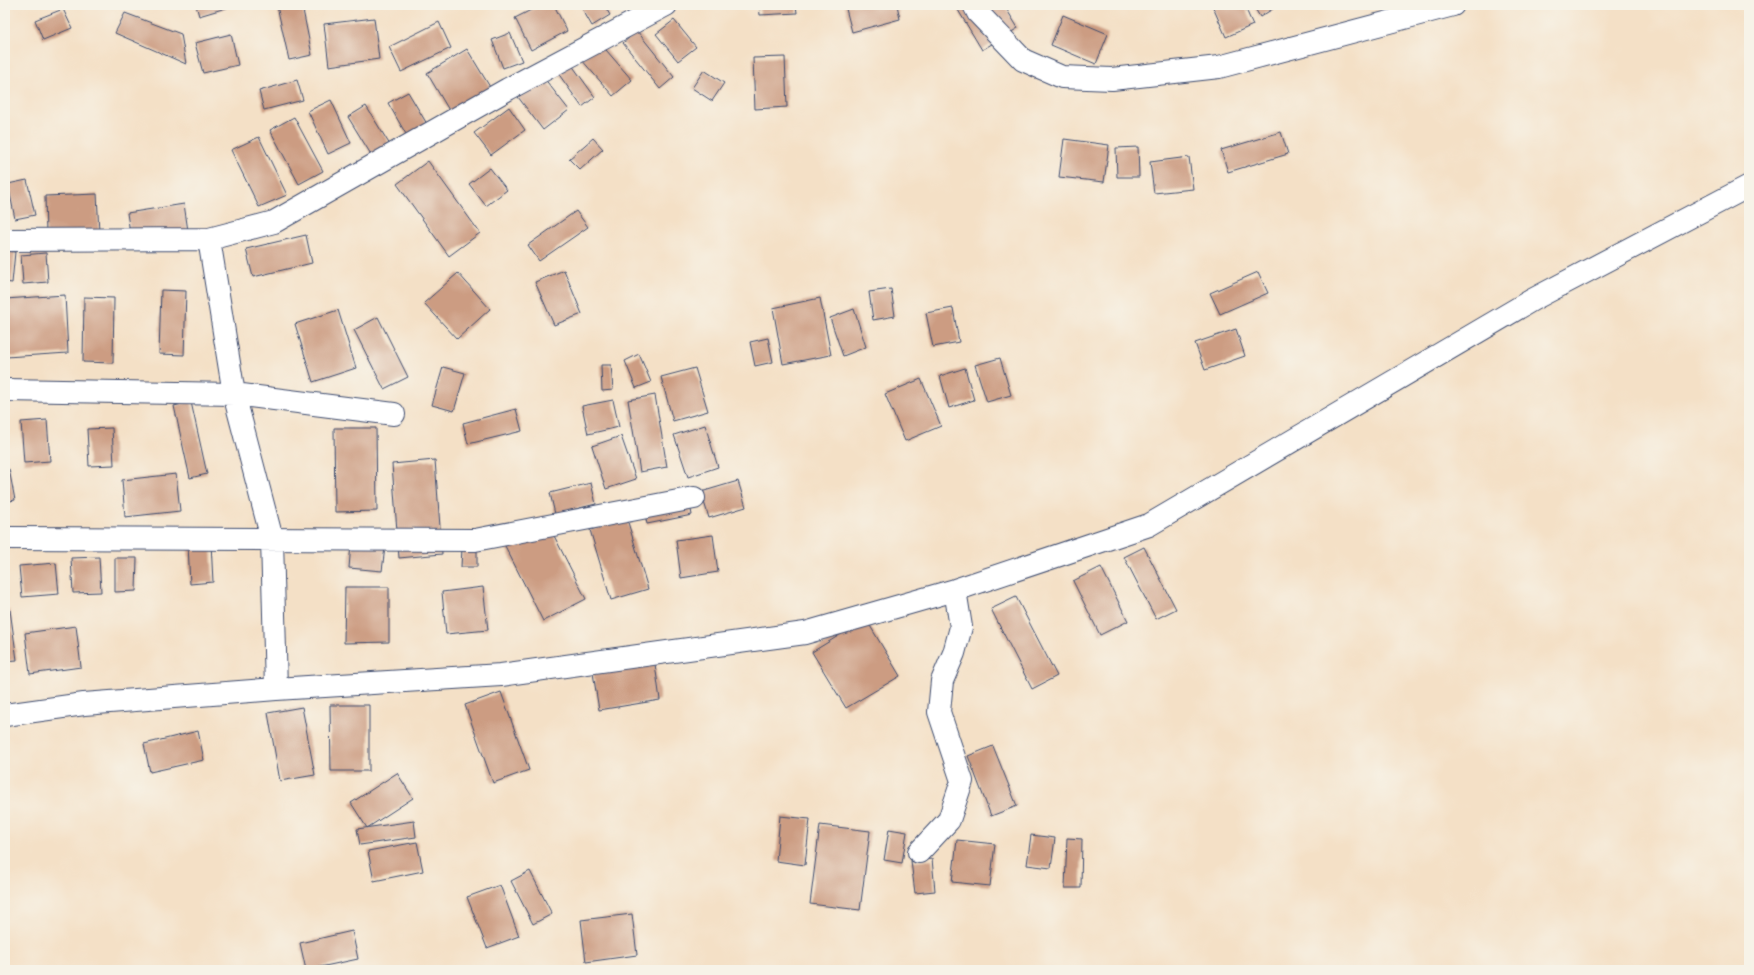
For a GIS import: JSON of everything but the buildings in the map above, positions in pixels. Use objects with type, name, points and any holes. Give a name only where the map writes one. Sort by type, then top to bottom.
[{"type":"street","points":[[5,240],[209,239],[274,222],[508,89],[666,5]]},
{"type":"street","points":[[974,5],[978,13],[1023,60],[1062,78],[1112,79],[1219,67],[1453,5]]},
{"type":"street","points":[[5,715],[84,704],[276,689],[500,675],[805,632],[955,590],[1149,525],[1532,300],[1749,186]]},
{"type":"street","points":[[209,239],[234,394],[272,539],[276,689]]},
{"type":"street","points":[[5,390],[234,394],[394,414]]},
{"type":"street","points":[[5,538],[475,540],[694,498]]},
{"type":"street","points":[[919,852],[949,820],[962,781],[939,712],[942,681],[954,653],[961,627],[955,590]]}]
